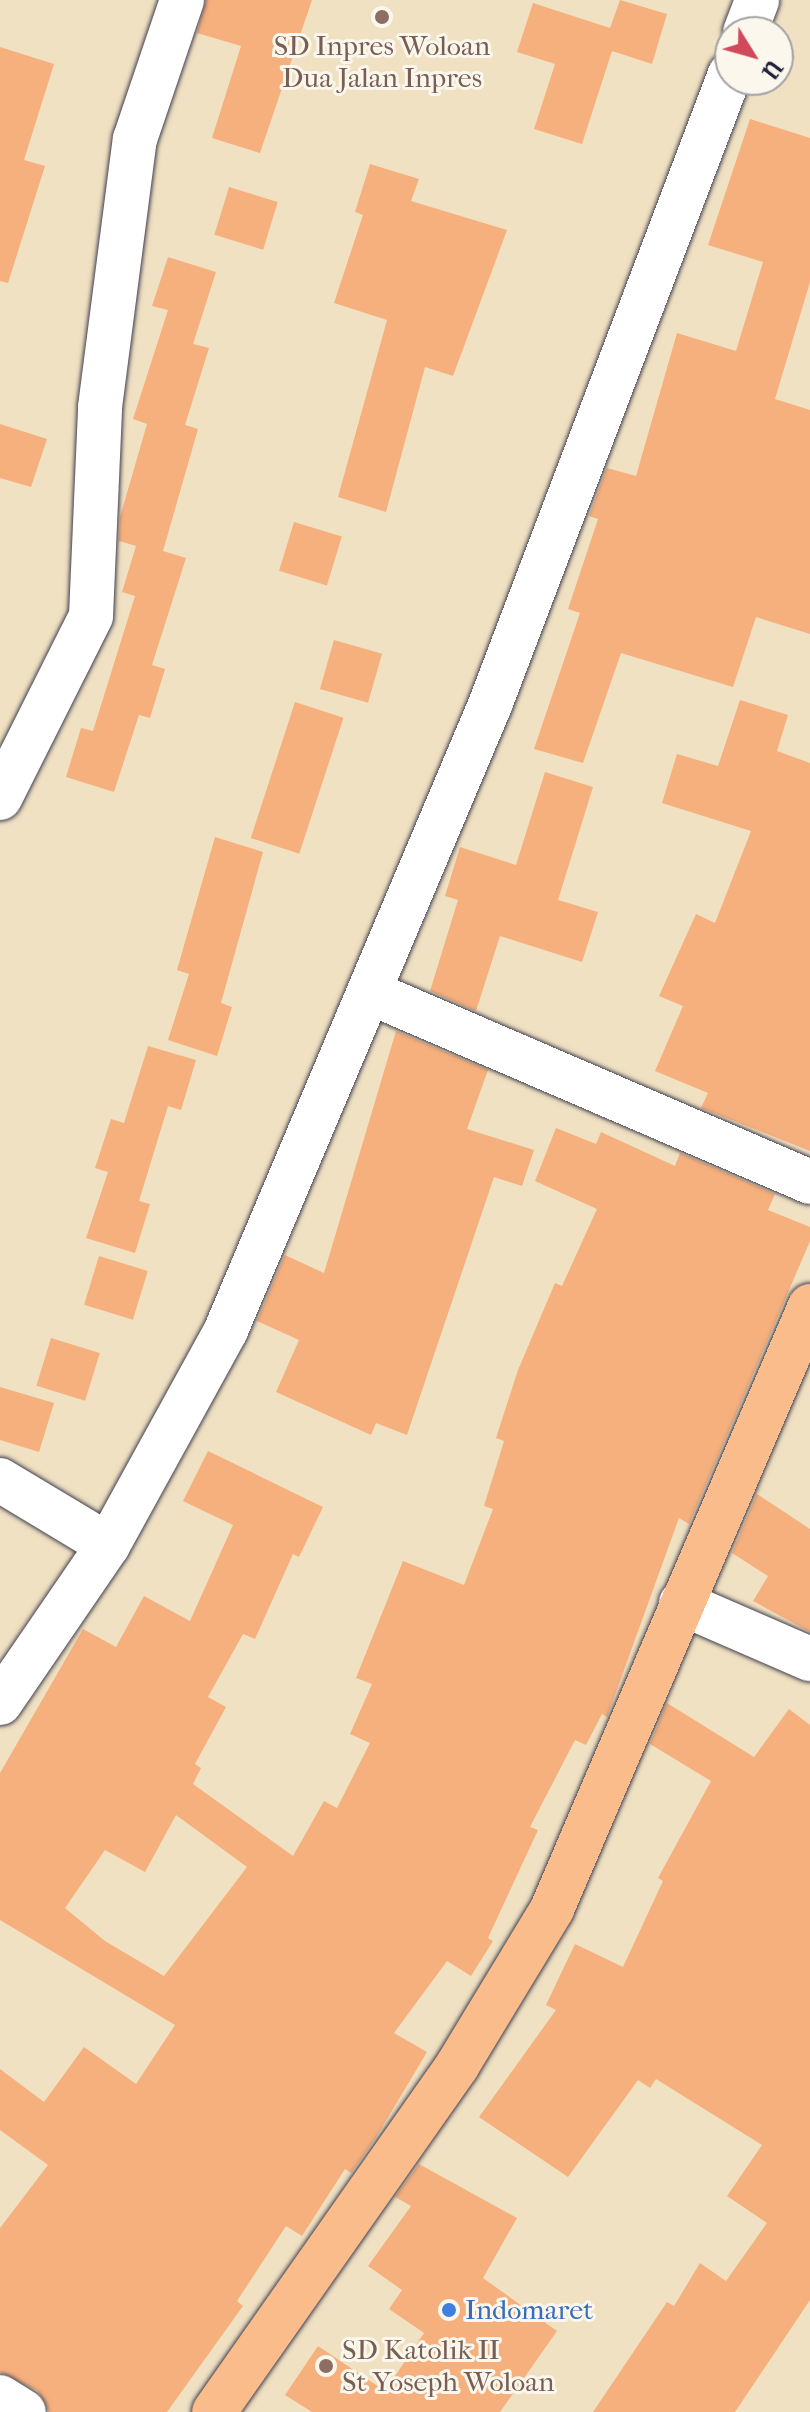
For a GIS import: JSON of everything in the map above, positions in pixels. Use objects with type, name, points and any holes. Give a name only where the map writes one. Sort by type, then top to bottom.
[{"type":"main road","points":[[214,2412],[512,1981],[552,1909],[810,1306]]},
{"type":"street","points":[[0,798],[91,616],[100,407],[135,139],[182,0]]},
{"type":"street","points":[[0,1703],[108,1545],[226,1330],[490,705],[722,96]]},
{"type":"street","points":[[369,992],[810,1182]]},
{"type":"street","points":[[0,1480],[108,1545]]},
{"type":"street","points":[[681,1603],[810,1659]]},
{"type":"street","points":[[0,2397],[24,2412]]},
{"type":"building","points":[[206,0],[312,0],[260,153],[212,138],[241,46],[197,33]]},
{"type":"building","points":[[620,0],[667,14],[652,64],[612,51],[582,144],[534,129],[555,64],[517,52],[533,3],[610,28]]},
{"type":"building","points":[[0,47],[54,64],[24,160],[45,166],[8,283],[0,281]]},
{"type":"building","points":[[750,119],[810,138],[810,282],[775,399],[810,410],[810,634],[756,617],[733,687],[621,653],[583,763],[534,749],[580,613],[568,609],[598,519],[589,516],[607,468],[636,476],[677,333],[736,351],[763,262],[708,245]]},
{"type":"building","points":[[370,164],[419,179],[411,201],[507,230],[453,376],[425,367],[386,512],[338,497],[387,320],[334,303],[363,215],[355,212]]},
{"type":"building","points":[[229,187],[278,202],[263,250],[214,235]]},
{"type":"building","points":[[168,257],[216,272],[193,344],[209,348],[185,425],[198,429],[163,551],[186,558],[152,665],[165,669],[150,718],[139,715],[114,792],[66,777],[81,728],[93,731],[135,596],[122,592],[136,546],[119,541],[120,517],[147,424],[133,419],[168,310],[152,306]]},
{"type":"building","points":[[0,424],[47,439],[31,487],[0,478]]},
{"type":"building","points":[[294,522],[342,537],[327,585],[279,571]]},
{"type":"building","points":[[334,640],[382,654],[368,703],[320,689]]},
{"type":"building","points":[[740,700],[788,715],[777,751],[810,763],[810,1151],[701,1108],[708,1093],[655,1071],[683,1006],[659,996],[696,914],[715,923],[751,831],[662,803],[677,754],[718,766]]},
{"type":"building","points":[[295,702],[344,718],[299,854],[251,838]]},
{"type":"building","points":[[545,772],[593,787],[558,900],[598,912],[582,962],[500,936],[476,1011],[430,991],[458,900],[445,896],[460,847],[516,865]]},
{"type":"building","points":[[215,837],[263,852],[221,1003],[232,1007],[217,1056],[168,1040],[189,974],[177,970]]},
{"type":"building","points":[[396,1031],[488,1070],[467,1129],[534,1150],[522,1186],[494,1177],[407,1435],[376,1423],[371,1435],[276,1392],[299,1340],[257,1321],[285,1255],[324,1273]]},
{"type":"building","points":[[148,1046],[196,1060],[181,1110],[168,1106],[139,1201],[150,1204],[135,1253],[86,1238],[108,1172],[95,1168],[111,1119],[124,1123]]},
{"type":"building","points":[[556,1128],[596,1144],[601,1132],[675,1166],[680,1153],[775,1194],[768,1210],[810,1227],[810,1241],[689,1524],[679,1518],[607,1717],[602,1714],[586,1745],[575,1740],[530,1827],[538,1830],[488,1938],[493,1941],[471,1976],[447,1961],[394,2033],[427,2052],[375,2139],[351,2173],[345,2169],[302,2236],[286,2226],[237,2301],[243,2306],[167,2412],[49,2412],[38,2391],[0,2372],[0,2228],[48,2165],[0,2130],[0,2069],[44,2102],[84,2047],[136,2084],[175,2025],[0,1920],[0,1773],[83,1629],[116,1647],[144,1596],[190,1621],[233,1525],[183,1501],[208,1451],[323,1507],[299,1557],[293,1554],[255,1639],[243,1634],[208,1697],[226,1707],[195,1764],[201,1768],[193,1784],[293,1856],[324,1801],[337,1808],[370,1743],[350,1734],[372,1684],[356,1678],[403,1561],[464,1585],[493,1509],[484,1506],[504,1441],[496,1438],[518,1370],[555,1283],[562,1286],[597,1209],[535,1181]],"holes":[[[176,1815],[247,1867],[164,1976],[105,1941],[65,1908],[105,1850],[145,1872]]]},
{"type":"building","points":[[99,1256],[148,1271],[133,1320],[84,1305]]},
{"type":"building","points":[[51,1338],[100,1353],[85,1401],[36,1386]]},
{"type":"building","points":[[0,1387],[54,1403],[39,1452],[0,1440]]},
{"type":"building","points":[[757,1494],[810,1529],[810,1632],[753,1601],[768,1576],[732,1553]]},
{"type":"building","points":[[667,1703],[754,1757],[789,1709],[810,1725],[810,2300],[735,2412],[593,2412],[667,2302],[674,2306],[700,2263],[726,2281],[767,2223],[727,2196],[762,2145],[656,2079],[650,2088],[638,2080],[568,2177],[479,2117],[556,2010],[546,2005],[575,1944],[623,1967],[663,1881],[658,1878],[711,1781],[650,1744]]},
{"type":"building","points":[[419,2164],[517,2218],[483,2278],[557,2331],[500,2412],[312,2412],[285,2395],[318,2346],[385,2391],[424,2333],[389,2309],[402,2290],[368,2266],[411,2206],[395,2197]]},
{"type":"place","name":"SD Inpres Woloan Dua Jalan Inpres","points":[[382,17]]},
{"type":"place","name":"Indomaret","points":[[449,2310]]},
{"type":"place","name":"SD Katolik II St Yoseph Woloan","points":[[326,2366]]}]
